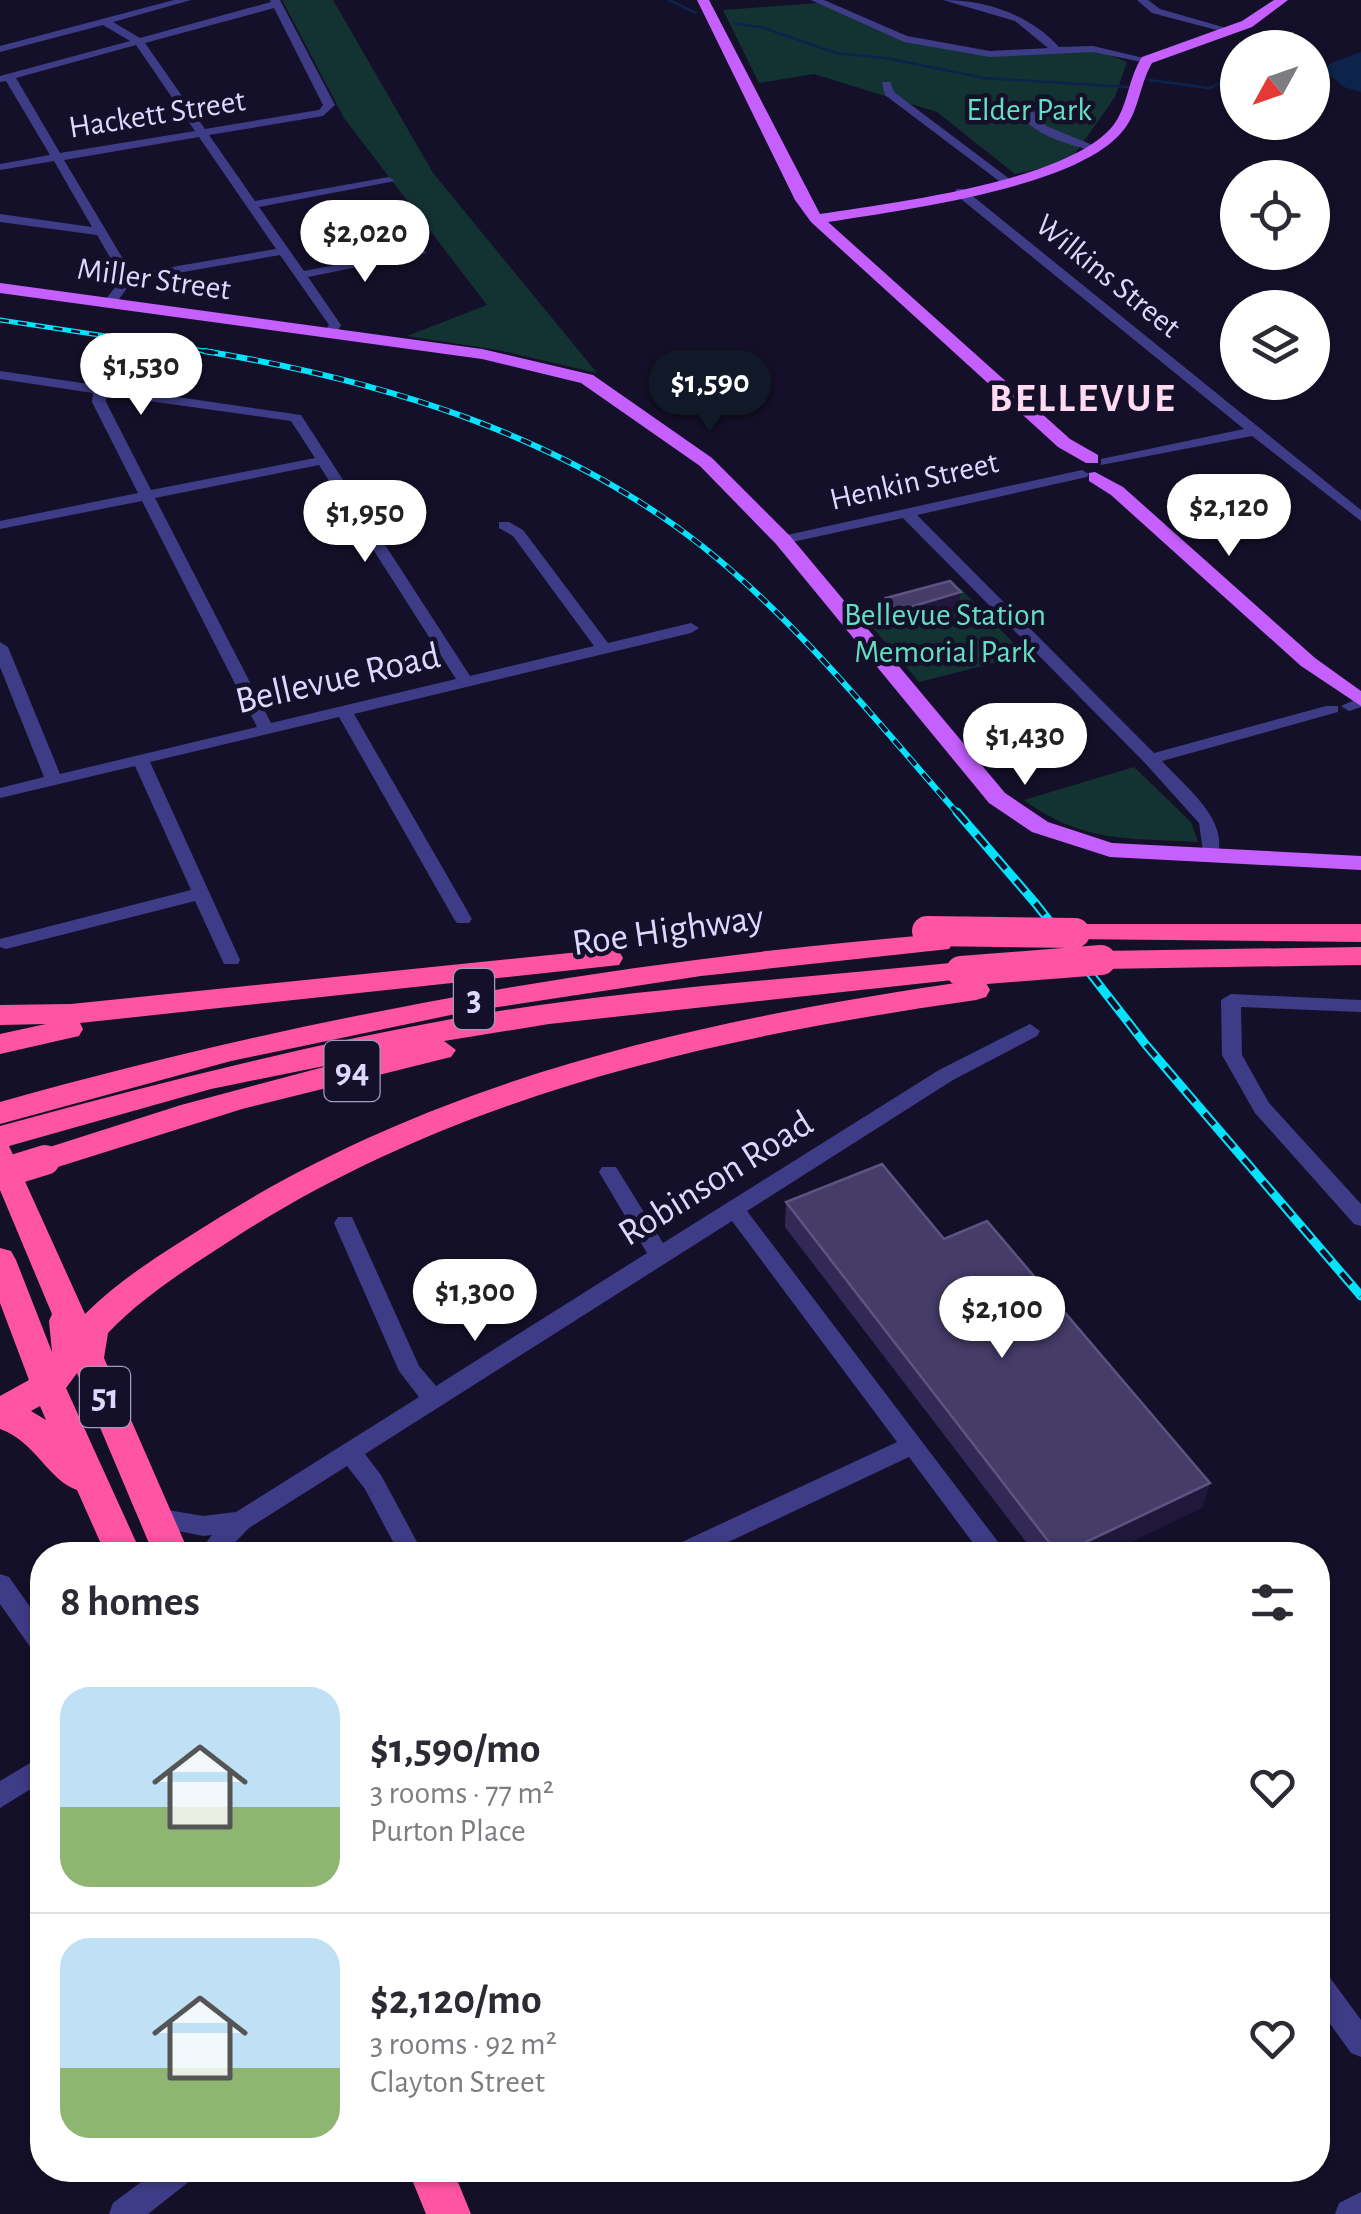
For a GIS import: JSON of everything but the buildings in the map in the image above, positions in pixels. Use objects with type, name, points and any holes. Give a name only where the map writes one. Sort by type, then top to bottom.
[{"type":"highway","name":"Roe Highway","points":[[12,1121],[278,1038],[460,1001],[755,958],[933,937],[1361,933]]},
{"type":"highway","name":"94","points":[[0,1015],[71,1014],[313,988],[933,937]]},
{"type":"highway","points":[[88,1357],[92,1328],[142,1285],[228,1225],[406,1132],[565,1075],[721,1032],[968,980],[1107,967],[1361,956]]},
{"type":"highway","name":"Roe Highway","points":[[12,1121],[370,1042],[549,1014],[968,980]]},
{"type":"highway","points":[[0,1044],[313,988]]},
{"type":"highway","name":"94","points":[[0,1174],[273,1090],[413,1056],[664,1004]]},
{"type":"highway","name":"51","points":[[0,1154],[166,1542]]},
{"type":"highway","name":"51","points":[[0,1260],[47,1384],[118,1542]]},
{"type":"highway","points":[[0,1414],[63,1370],[68,1355],[64,1324],[68,1313]]},
{"type":"highway","points":[[0,1414],[18,1418],[55,1449],[83,1483],[117,1542]]},
{"type":"highway","points":[[435,2182],[449,2214]]},
{"type":"main road","points":[[703,0],[804,198],[835,237],[1308,662],[1353,707]]},
{"type":"main road","points":[[1228,30],[1264,16],[1282,0]]},
{"type":"main road","points":[[818,217],[960,192],[1057,168],[1115,133],[1147,60],[1220,33]]},
{"type":"main road","name":"Miller Street","points":[[0,288],[482,354],[594,382],[706,462],[783,540]]},
{"type":"main road","points":[[783,540],[997,798],[1019,815],[1068,839],[1110,850],[1361,863]]},
{"type":"street","points":[[0,49],[186,0]]},
{"type":"street","points":[[816,0],[904,39],[990,54],[1092,49],[1147,60]]},
{"type":"street","points":[[948,0],[1014,15],[1038,27],[1056,50]]},
{"type":"street","points":[[1142,0],[1156,12],[1228,30]]},
{"type":"street","points":[[128,278],[60,158],[5,78],[276,2]]},
{"type":"street","name":"Hackett Street","points":[[0,167],[323,113],[329,105],[276,2]]},
{"type":"street","points":[[1014,15],[1024,6]]},
{"type":"street","points":[[105,22],[138,41],[335,325],[330,334]]},
{"type":"street","points":[[886,84],[889,93],[1006,182]]},
{"type":"street","points":[[1021,104],[1025,113],[1058,137],[1094,148]]},
{"type":"street","points":[[252,204],[388,181]]},
{"type":"street","name":"Wilkins Street","points":[[960,192],[1361,517]]},
{"type":"street","points":[[0,218],[102,232]]},
{"type":"street","points":[[109,302],[128,278],[284,251]]},
{"type":"street","points":[[300,275],[421,252]]},
{"type":"street","points":[[0,375],[298,419],[466,682]]},
{"type":"street","points":[[100,390],[99,402],[144,496],[266,730]]},
{"type":"street","name":"Henkin Street","points":[[783,540],[1256,431]]},
{"type":"street","points":[[0,525],[325,460]]},
{"type":"street","points":[[905,512],[1151,760],[1207,822],[1212,842],[1210,855]]},
{"type":"street","points":[[504,525],[518,533],[604,650]]},
{"type":"street","name":"Bellevue Road","points":[[0,793],[692,628]]},
{"type":"street","points":[[0,647],[54,780]]},
{"type":"street","points":[[1151,760],[1353,707]]},
{"type":"street","points":[[344,710],[463,919]]},
{"type":"street","points":[[141,760],[231,960]]},
{"type":"street","points":[[6,944],[202,893]]},
{"type":"street","points":[[1361,1006],[1232,1000],[1232,1055],[1262,1108],[1361,1218]]},
{"type":"street","name":"Robinson Road","points":[[221,1542],[241,1521],[946,1076],[1030,1032]]},
{"type":"street","points":[[610,1172],[661,1258]]},
{"type":"street","points":[[736,1211],[986,1542]]},
{"type":"street","points":[[345,1223],[410,1370],[435,1400]]},
{"type":"street","points":[[705,1542],[912,1444]]},
{"type":"street","points":[[351,1454],[373,1482],[405,1542]]},
{"type":"street","name":"Robinson Road","points":[[156,1518],[203,1526],[241,1521]]},
{"type":"street","points":[[0,1584],[30,1626]]},
{"type":"street","points":[[0,1796],[30,1776]]},
{"type":"street","points":[[1330,2001],[1361,2044]]},
{"type":"street","points":[[124,2214],[166,2182]]},
{"type":"street","points":[[1350,2214],[1361,2207]]},
{"type":"green space","points":[[282,0],[333,0],[433,173],[597,373],[498,350],[407,336],[487,305],[344,118]]},
{"type":"green space","name":"Elder Park","points":[[818,3],[904,39],[990,54],[1093,49],[1127,62],[1115,97],[1069,162],[1015,174],[937,112],[814,74],[759,83],[723,10]]},
{"type":"green space","name":"Bellevue Station Memorial Park","points":[[960,588],[1025,655],[919,682],[861,614]]},
{"type":"green space","points":[[1134,767],[1191,822],[1198,842],[1107,836],[1066,824],[1024,800]]},
{"type":"water","points":[[1361,52],[1361,92],[1344,87],[1330,75],[1331,63]]},
{"type":"waterway","points":[[669,0],[696,13]]},
{"type":"waterway","points":[[736,24],[761,27],[836,53],[886,58],[984,78],[1128,87]]},
{"type":"waterway","points":[[1149,80],[1209,88],[1220,83]]},
{"type":"railway","points":[[0,320],[218,353]]},
{"type":"railway","points":[[204,351],[336,378],[466,417],[589,472],[647,507],[702,546],[772,607],[959,815]]},
{"type":"railway","points":[[957,812],[1036,904],[1146,1045],[1361,1296]]},
{"type":"district","name":"BELLEVUE","points":[[1083,399]]}]
